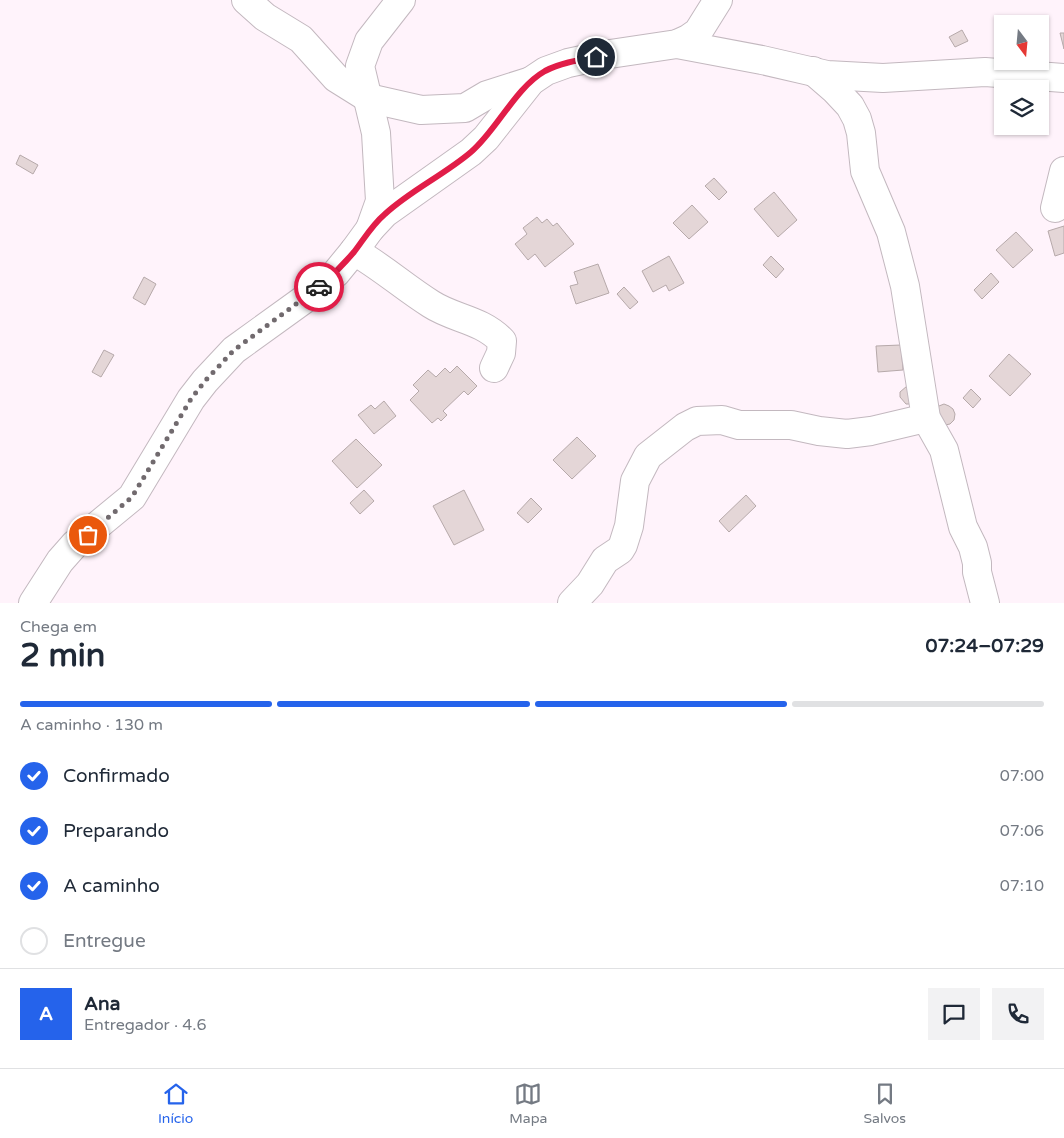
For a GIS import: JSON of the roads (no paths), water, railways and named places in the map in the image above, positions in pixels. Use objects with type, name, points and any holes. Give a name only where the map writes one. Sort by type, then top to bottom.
[{"type":"street","points":[[246,0],[265,17],[301,38],[336,78],[368,98],[421,110],[465,108],[488,95],[531,81],[546,71],[568,63],[610,54],[677,44],[698,32],[718,0]]},
{"type":"street","points":[[370,229],[380,201],[376,133],[360,66],[369,41],[402,0]]},
{"type":"street","points":[[677,44],[762,60],[827,75],[882,78],[985,72],[1064,78]]},
{"type":"street","points":[[813,72],[850,106],[857,119],[861,133],[866,171],[891,232],[905,286],[926,418],[944,450],[963,527],[978,562],[977,572],[985,603]]},
{"type":"street","points":[[33,603],[60,561],[76,544],[132,497],[191,399],[234,350],[313,293],[336,273],[385,213],[471,152],[486,138],[531,81]]},
{"type":"street","points":[[1055,208],[1064,171]]},
{"type":"street","points":[[354,251],[376,263],[432,305],[492,331],[502,341],[494,368]]},
{"type":"street","points":[[572,603],[590,584],[605,560],[620,550],[623,545],[629,526],[635,481],[648,456],[685,427],[697,421],[722,420],[739,425],[791,425],[847,434],[871,431],[926,418]]}]
